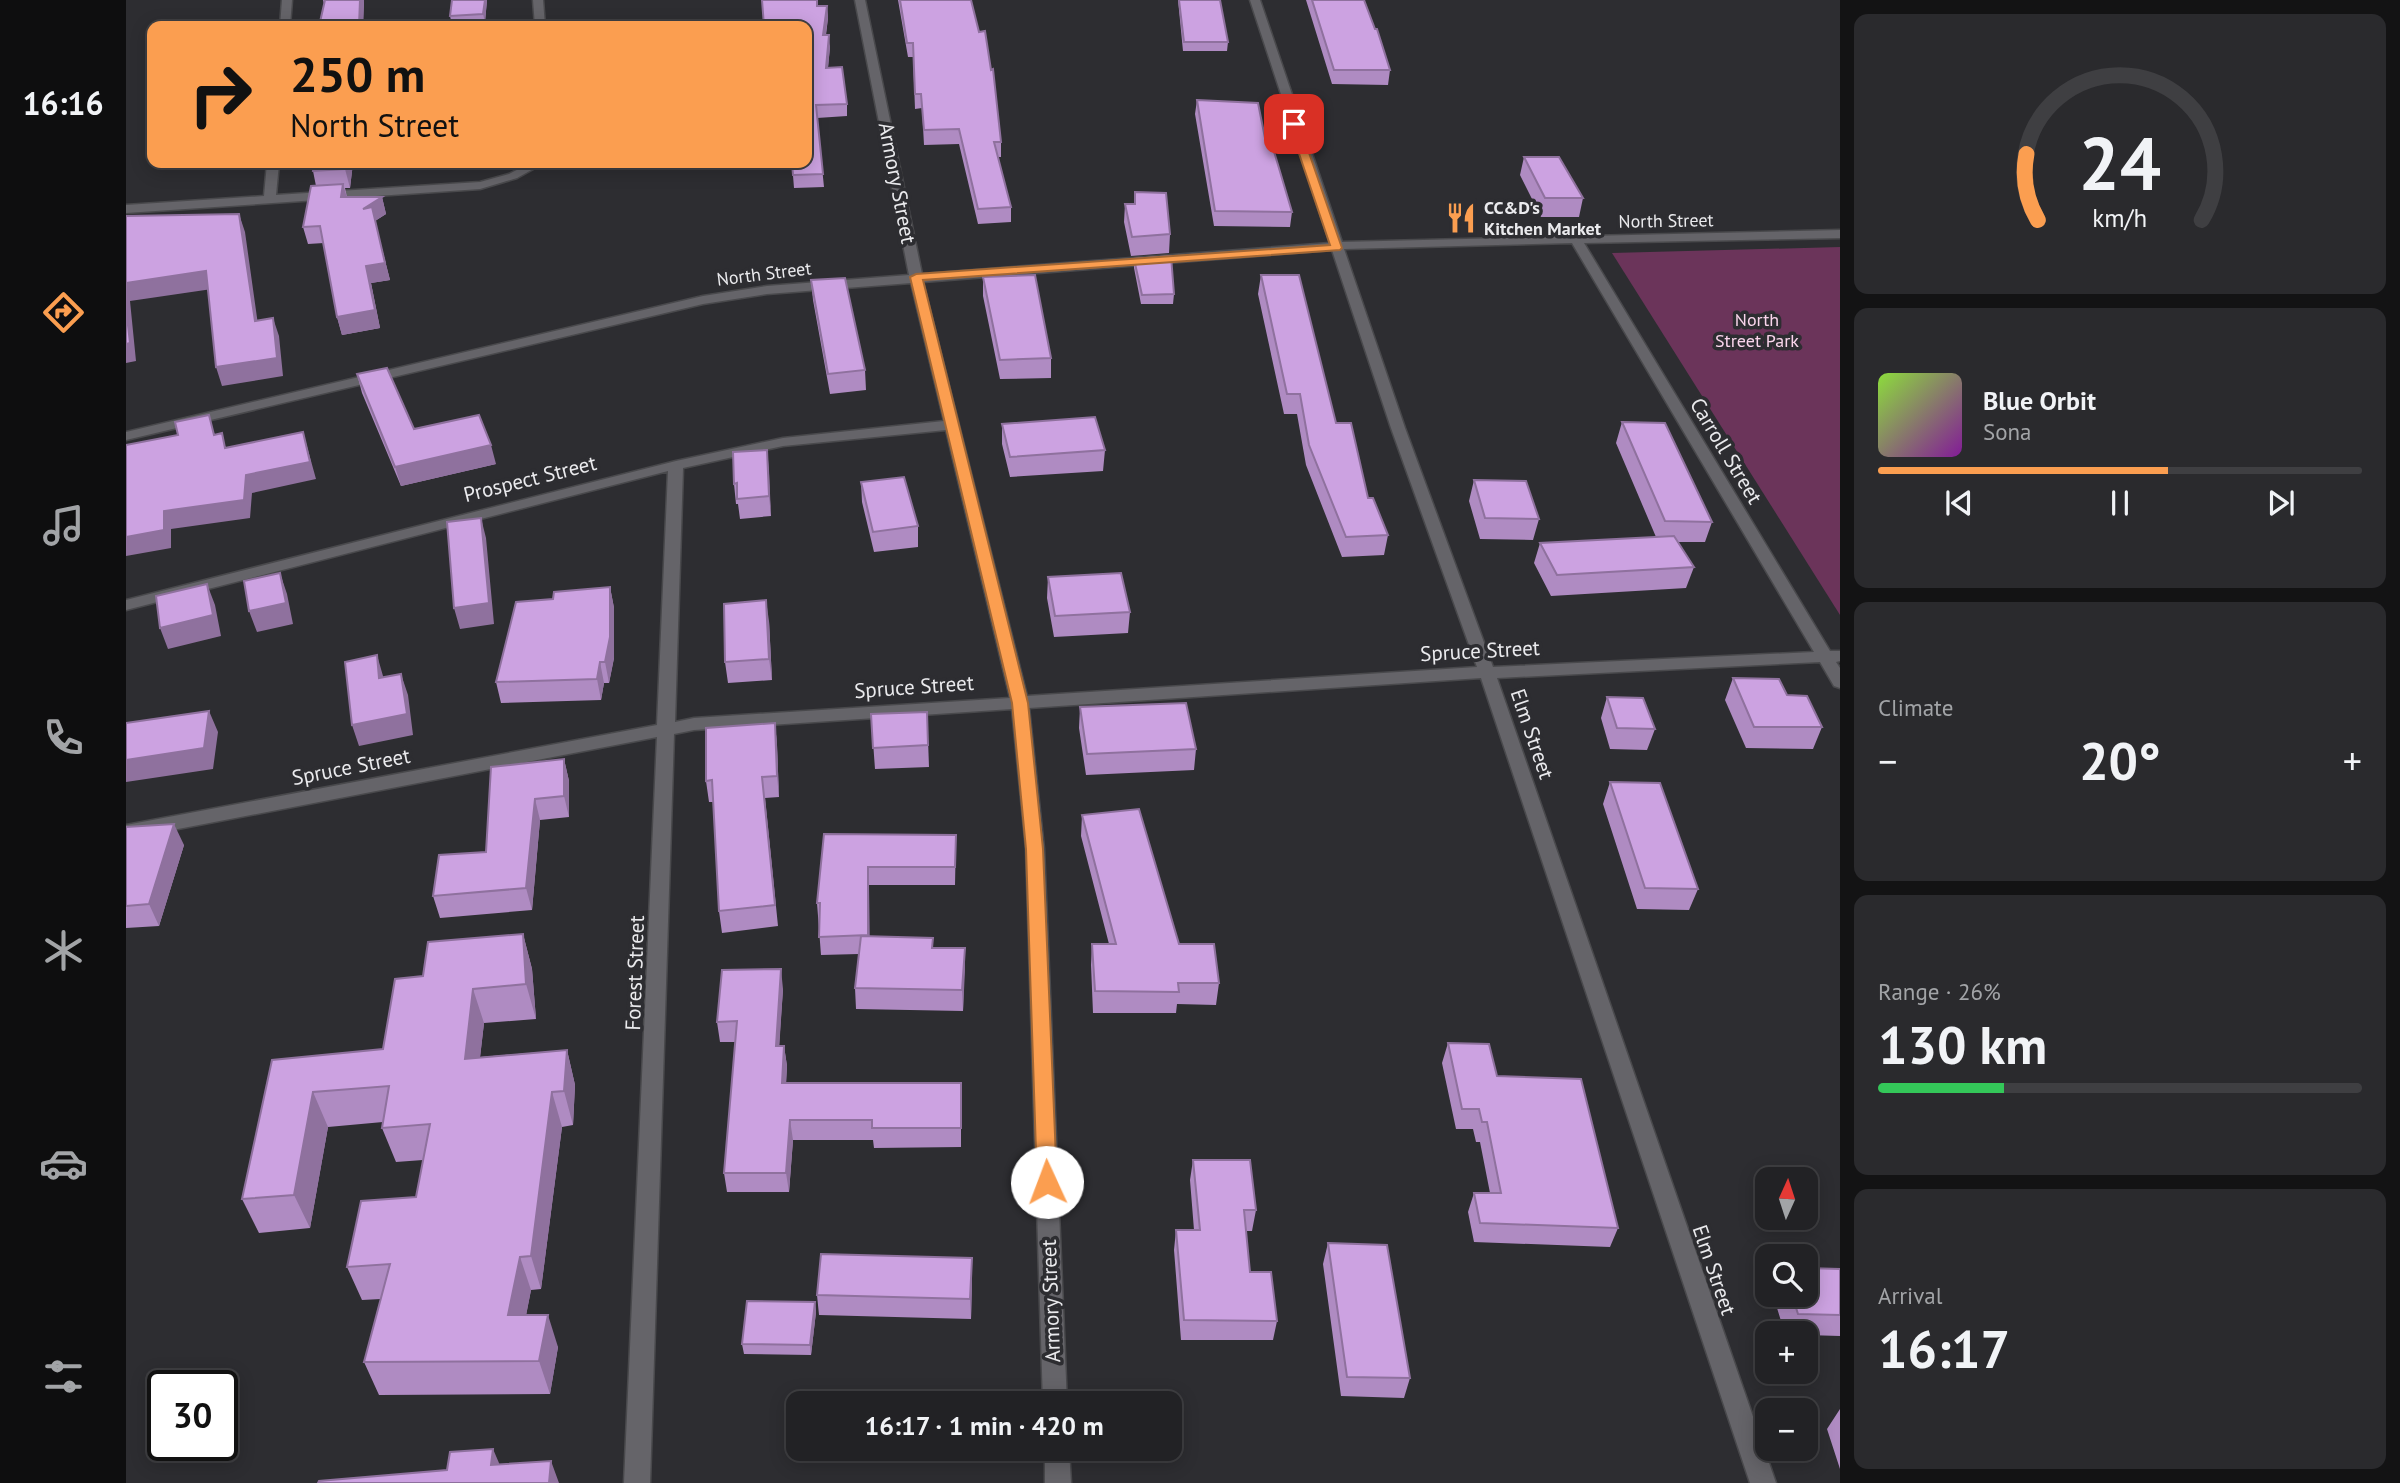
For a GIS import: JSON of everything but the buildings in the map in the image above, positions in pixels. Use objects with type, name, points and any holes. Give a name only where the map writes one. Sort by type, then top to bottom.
[{"type":"street","points":[[285,21],[287,0]]},
{"type":"street","points":[[538,0],[540,21]]},
{"type":"street","name":"Armory Street","points":[[860,0],[916,277],[1020,703],[1035,849],[1055,1391]]},
{"type":"street","name":"Elm Street","points":[[1255,0],[1336,248],[1487,672],[1763,1483]]},
{"type":"street","points":[[270,201],[273,168]]},
{"type":"street","points":[[126,209],[480,185],[513,176],[528,168]]},
{"type":"street","name":"North Street","points":[[126,436],[704,300],[767,290],[1361,244],[1840,234]]},
{"type":"street","name":"Carroll Street","points":[[1576,240],[1832,656],[1840,682]]},
{"type":"street","name":"Prospect Street","points":[[126,605],[676,465],[783,442],[950,425]]},
{"type":"street","name":"Forest Street","points":[[637,1483],[668,729],[676,465]]},
{"type":"street","name":"Spruce Street","points":[[126,832],[694,724],[1487,672],[1832,656]]},
{"type":"street","points":[[1057,1461],[1058,1483]]},
{"type":"green space","name":"North Street Park","points":[[1840,247],[1840,615],[1612,253]]},
{"type":"place","name":"CC&D's Kitchen Market","points":[[1461,218]]},
{"type":"route","points":[[1047,1182],[1035,849],[1020,703],[916,277],[1336,248],[1294,124]]}]
